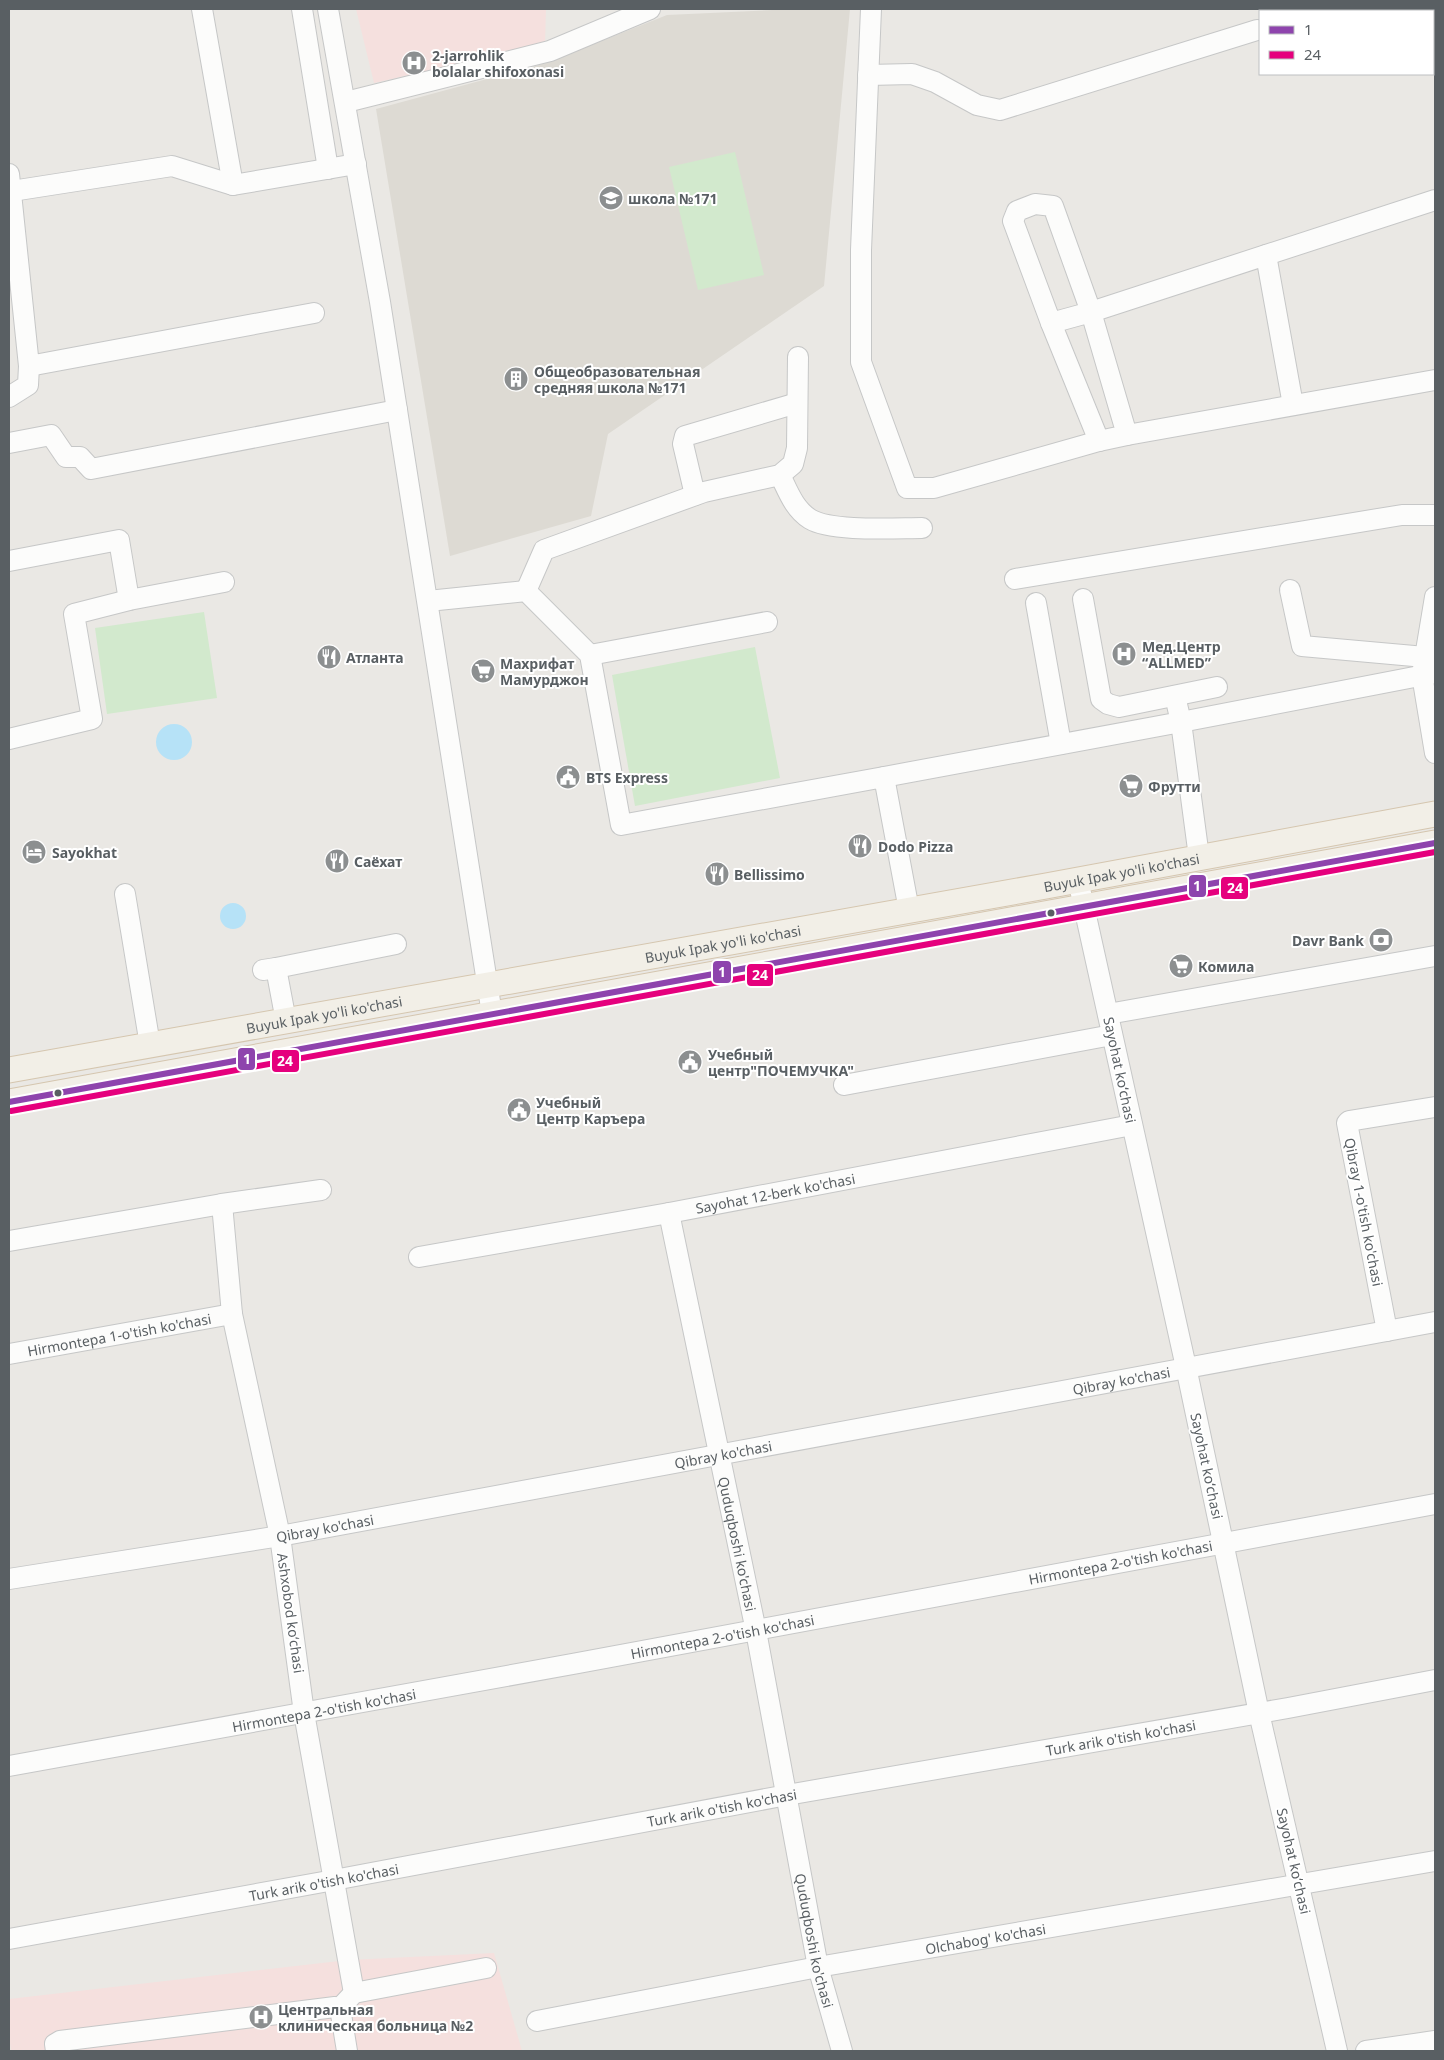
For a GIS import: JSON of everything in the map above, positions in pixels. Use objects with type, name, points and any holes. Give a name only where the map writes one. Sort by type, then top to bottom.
[{"type":"main road","name":"Buyuk Ipak yo'li ko'chasi","points":[[9,1070],[1078,880],[1435,814]]},
{"type":"main road","name":"Buyuk Ipak yo'li ko'chasi","points":[[9,1102],[1435,843]]},
{"type":"street","points":[[202,9],[234,185]]},
{"type":"street","points":[[302,9],[328,169]]},
{"type":"street","points":[[328,9],[346,102],[397,410],[492,1014]]},
{"type":"street","points":[[346,102],[550,51],[650,9]]},
{"type":"street","points":[[871,9],[861,250],[861,362],[907,488],[934,488],[1099,441],[1127,435],[1435,380]]},
{"type":"street","points":[[868,74],[912,74],[935,82],[977,105],[1000,110],[1257,30]]},
{"type":"street","points":[[9,397],[28,385],[29,366],[10,183],[172,166],[234,185],[356,164]]},
{"type":"street","points":[[1051,323],[1091,312],[1435,200]]},
{"type":"street","points":[[1099,441],[1051,323],[1013,221],[1017,211],[1035,204],[1053,206],[1091,312],[1127,435]]},
{"type":"street","points":[[1266,255],[1293,406]]},
{"type":"street","points":[[29,366],[314,313]]},
{"type":"street","points":[[526,591],[544,550],[695,495],[780,475],[793,464],[797,448],[798,357]]},
{"type":"street","points":[[695,495],[683,444],[685,436],[797,403]]},
{"type":"street","points":[[9,443],[51,435],[66,458],[80,458],[91,469],[397,410]]},
{"type":"street","points":[[780,475],[794,504],[810,520],[838,526],[922,528]]},
{"type":"street","points":[[1015,580],[1402,515],[1435,515]]},
{"type":"street","points":[[9,561],[119,540],[129,600]]},
{"type":"street","points":[[9,739],[92,719],[74,614],[129,600],[224,582]]},
{"type":"street","points":[[1290,590],[1302,646],[1427,668]]},
{"type":"street","points":[[428,601],[526,591]]},
{"type":"street","points":[[526,591],[590,655],[621,825],[1180,722],[1427,668]]},
{"type":"street","points":[[1435,597],[1427,668],[1435,753]]},
{"type":"street","points":[[1083,599],[1101,699],[1108,704],[1119,707],[1217,687]]},
{"type":"street","points":[[1036,603],[1062,744]]},
{"type":"street","points":[[590,655],[767,622]]},
{"type":"street","points":[[1175,696],[1199,857]]},
{"type":"street","points":[[884,777],[909,910]]},
{"type":"street","name":"Sayohat koʻchasi","points":[[1078,880],[1186,1367],[1259,1712],[1337,2051]]},
{"type":"street","points":[[125,894],[150,1045]]},
{"type":"street","points":[[286,1021],[270,969],[396,944]]},
{"type":"street","points":[[1108,1014],[1435,956]]},
{"type":"street","points":[[844,1085],[1112,1035]]},
{"type":"street","name":"Qibray 1-o'tish ko'chasi","points":[[1387,1330],[1347,1123],[1349,1121],[1435,1107]]},
{"type":"street","name":"Sayohat 12-berk ko'chasi","points":[[419,1257],[670,1213],[1132,1125]]},
{"type":"street","points":[[9,1240],[222,1204],[321,1190]]},
{"type":"street","name":"Ashxobod koʻchasi","points":[[222,1204],[232,1314],[280,1536],[304,1713],[354,1993]]},
{"type":"street","name":"Quduqboshi ko'chasi","points":[[670,1213],[756,1631],[818,1967],[842,2051]]},
{"type":"street","name":"Hirmontepa 1-o'tish ko'chasi","points":[[9,1354],[232,1314]]},
{"type":"street","name":"Qibray ko'chasi","points":[[9,1580],[280,1536],[1435,1322]]},
{"type":"street","name":"Hirmontepa 2-o'tish ko'chasi","points":[[9,1766],[756,1631],[1435,1504]]},
{"type":"street","name":"Turk arik o'tish ko'chasi","points":[[9,1939],[787,1795],[1435,1680]]},
{"type":"street","name":"Olchabog' ko'chasi","points":[[537,2021],[818,1967],[1435,1861]]},
{"type":"street","points":[[340,2008],[354,1993],[486,1968]]},
{"type":"street","points":[[56,2051],[55,2044],[60,2040],[335,2007],[340,2008]]},
{"type":"street","points":[[340,2008],[347,2051]]},
{"type":"street","points":[[1366,2051],[1435,2041]]},
{"type":"shaded area","name":"2-jarrohlik bolalar shifoxonasi","points":[[356,9],[546,9],[545,44],[374,83]]},
{"type":"shaded area","name":"школа №171","points":[[794,9],[850,9],[824,286],[608,434],[591,516],[450,556],[376,109],[546,63],[667,15]]},
{"type":"shaded area","name":"Центральная клиническая больница №2","points":[[494,1953],[522,2051],[11,2051],[9,1999],[348,1960]]},
{"type":"green space","points":[[735,152],[764,275],[698,290],[669,167]]},
{"type":"green space","points":[[204,612],[217,698],[107,714],[95,628]]},
{"type":"green space","points":[[755,647],[780,778],[635,806],[612,675]]},
{"type":"water","points":[[174,724],[181,725],[187,729],[191,735],[191,749],[187,755],[181,759],[174,760],[167,759],[161,755],[157,749],[156,742],[157,735],[161,729],[167,725]]},
{"type":"water","points":[[233,903],[242,907],[246,916],[242,925],[233,929],[224,925],[220,916],[224,907]]},
{"type":"transit line","name":"1","points":[[9,1102],[1435,843]]},
{"type":"transit line","name":"24","points":[[11,1111],[1435,852]]},
{"type":"place","name":"2-jarrohlik bolalar shifoxonasi","points":[[414,63]]},
{"type":"place","name":"школа №171","points":[[611,198]]},
{"type":"place","name":"Общеобразовательная средняя школа №171","points":[[516,379]]},
{"type":"place","name":"Мед.Центр “ALLMED”","points":[[1124,654]]},
{"type":"place","name":"Атланта","points":[[329,657]]},
{"type":"place","name":"Махрифат Мамурджон","points":[[483,671]]},
{"type":"place","name":"BTS Express","points":[[568,777]]},
{"type":"place","name":"Фрутти","points":[[1131,786]]},
{"type":"place","name":"Dodo Pizza","points":[[860,846]]},
{"type":"place","name":"Sayokhat","points":[[34,852]]},
{"type":"place","name":"Саёхат","points":[[337,861]]},
{"type":"place","name":"Bellissimo","points":[[717,874]]},
{"type":"place","name":"Davr Bank","points":[[1381,940]]},
{"type":"place","name":"Комила","points":[[1181,966]]},
{"type":"place","name":"Учебный центр\"ПОЧЕМУЧКА\"","points":[[690,1062]]},
{"type":"place","name":"Учебный Центр Каръера","points":[[519,1110]]},
{"type":"place","name":"Центральная клиническая больница №2","points":[[261,2017]]}]
